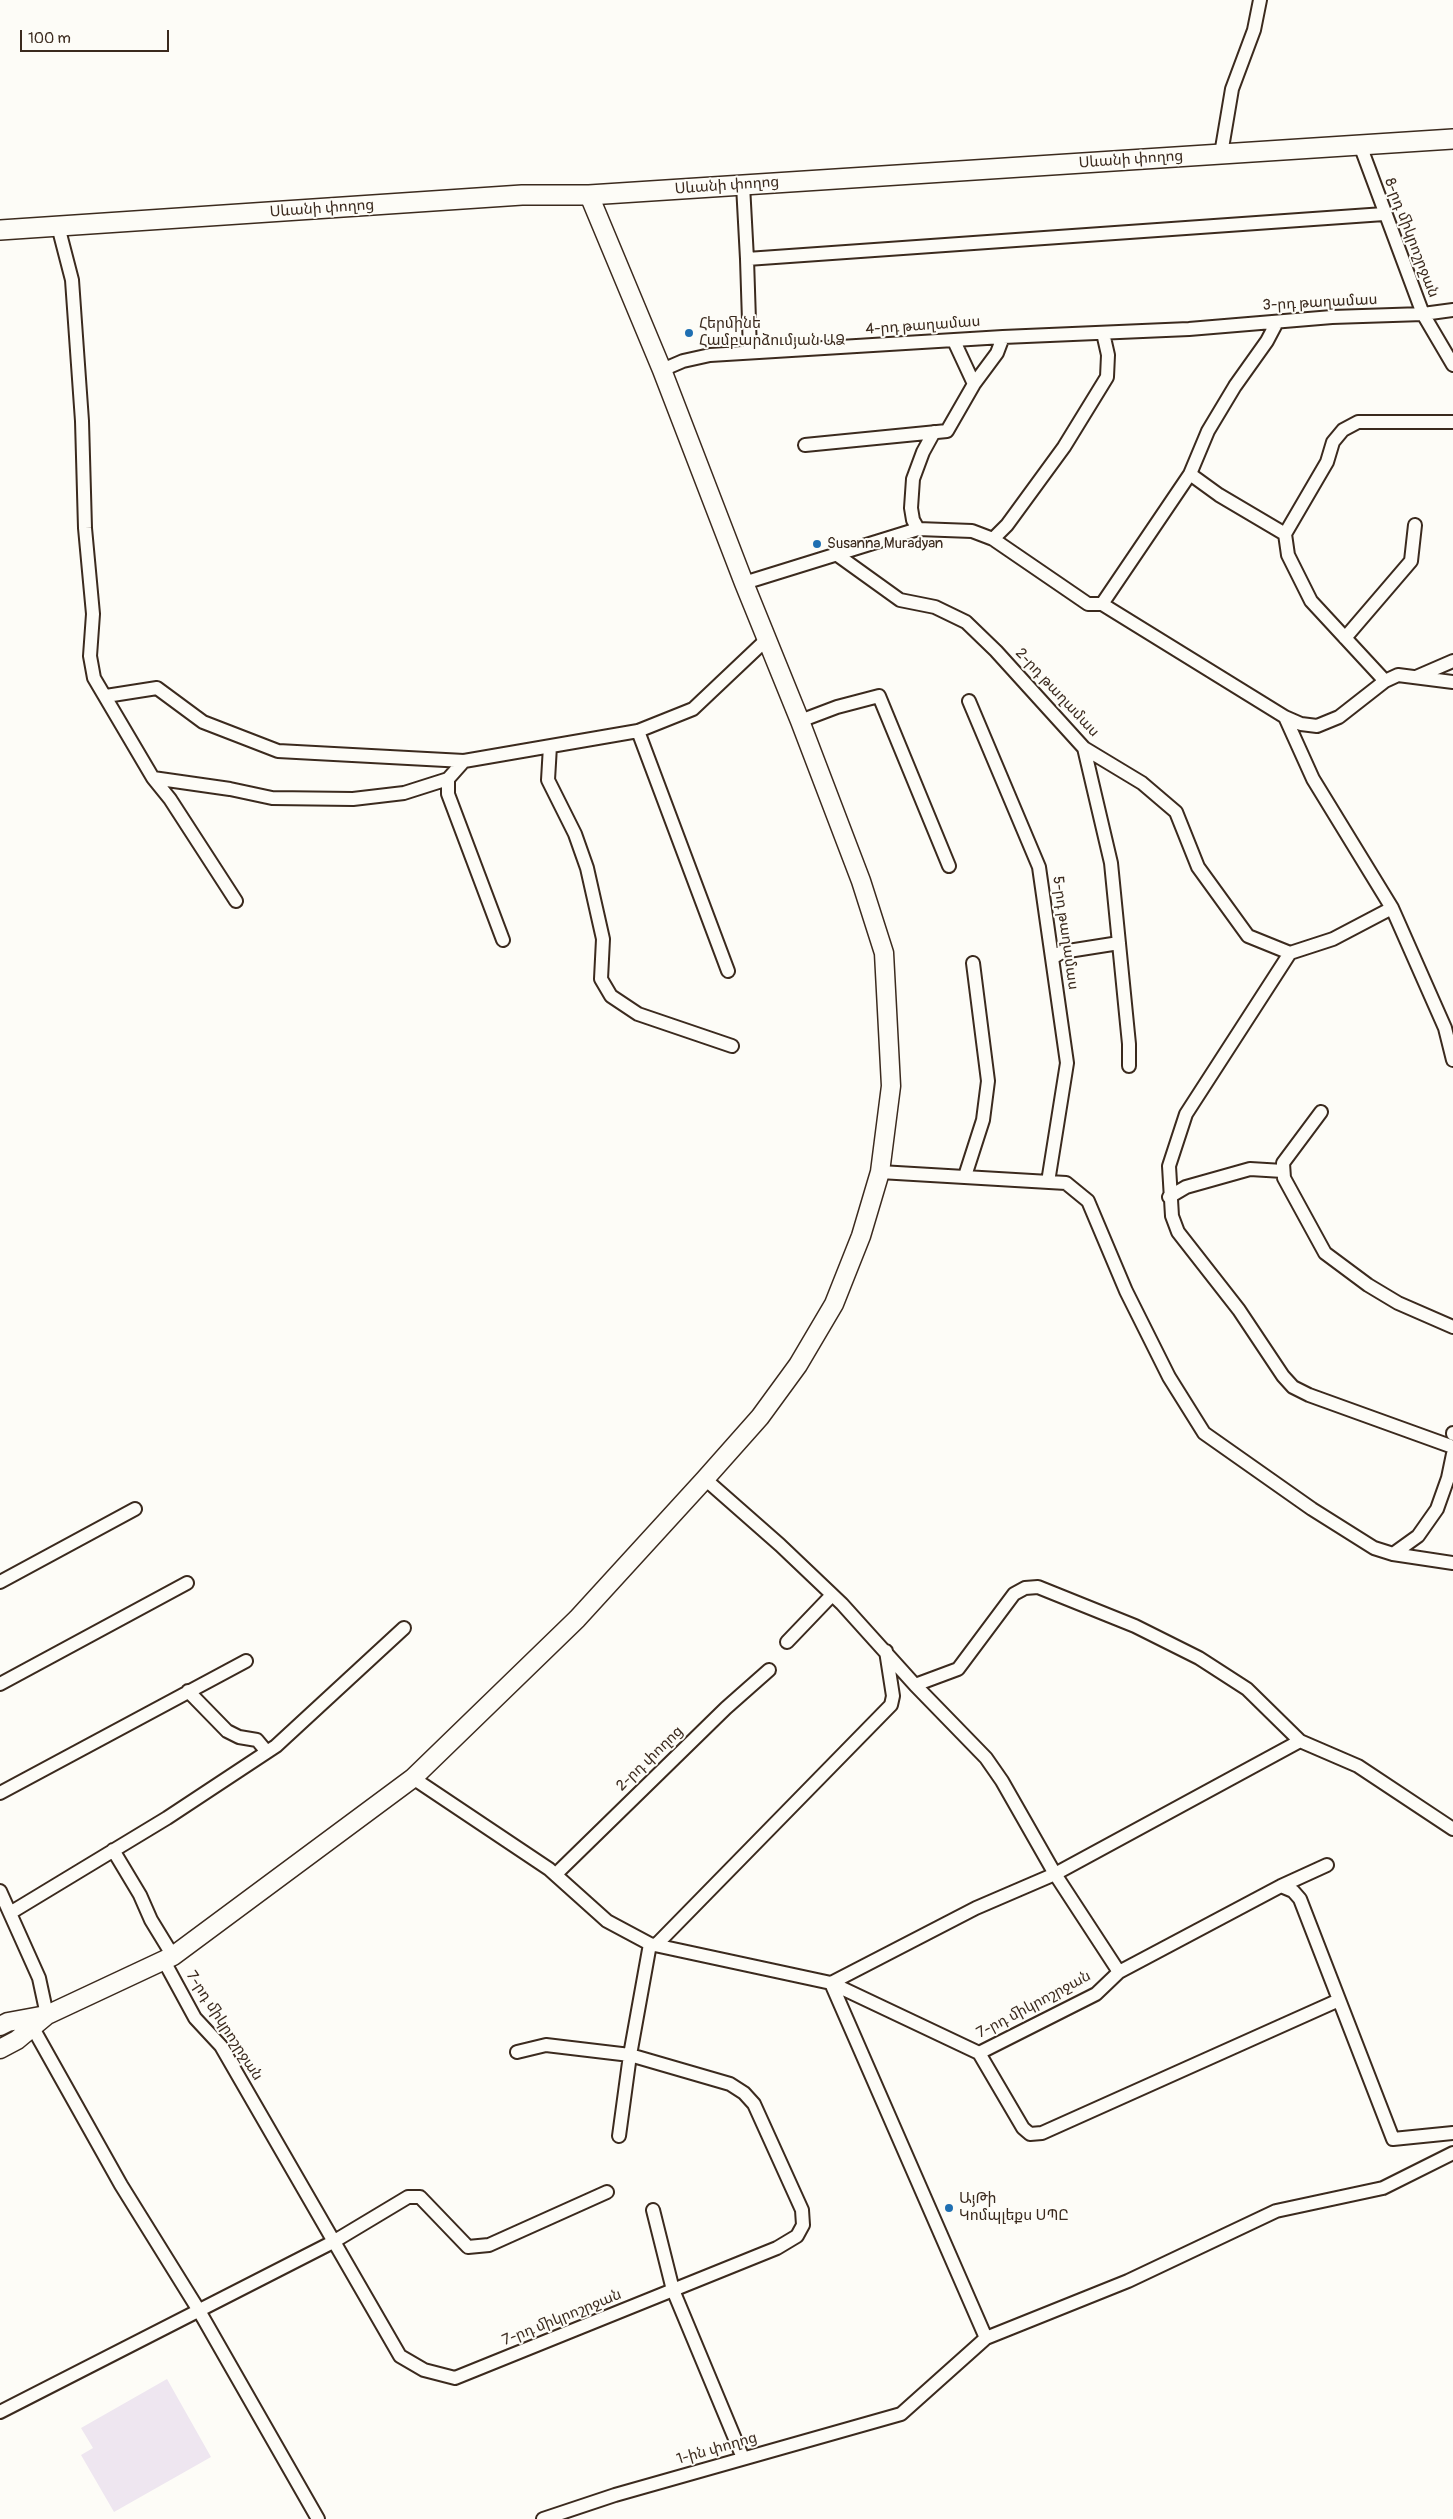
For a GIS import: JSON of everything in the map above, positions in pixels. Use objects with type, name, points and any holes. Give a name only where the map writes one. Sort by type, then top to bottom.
[{"type":"main road","name":"Սևանի փողոց","points":[[0,230],[522,195],[589,195],[1453,139]]},
{"type":"main road","points":[[0,2026],[30,2023],[74,2000],[168,1958],[413,1778],[577,1619],[705,1480],[760,1417],[792,1372],[834,1304],[861,1236],[880,1172],[891,1086],[884,953],[861,881],[800,721],[744,583],[662,370],[589,195]]},
{"type":"main road","points":[[0,2049],[17,2040],[30,2023]]},
{"type":"street","points":[[1221,154],[1232,89],[1254,30],[1260,0]]},
{"type":"street","name":"8-րդ միկրոշրջան","points":[[1360,145],[1384,214],[1423,314],[1453,365]]},
{"type":"street","points":[[743,185],[750,352]]},
{"type":"street","points":[[747,259],[1384,214]]},
{"type":"street","points":[[58,226],[73,290],[82,421],[86,528],[94,614],[90,656],[94,678],[153,778],[170,799],[236,901]]},
{"type":"street","name":"3-րդ թաղամաս","points":[[1189,329],[1332,317],[1423,314],[1453,310]]},
{"type":"street","points":[[1102,604],[1190,474],[1208,431],[1235,386],[1268,341],[1277,322]]},
{"type":"street","name":"4-րդ թաղամաս","points":[[662,370],[683,361],[710,355],[1003,337],[1189,329]]},
{"type":"street","points":[[993,539],[1007,525],[1064,447],[1107,377],[1108,355],[1103,333]]},
{"type":"street","points":[[805,445],[947,430],[974,384],[997,353],[1003,337]]},
{"type":"street","points":[[954,341],[974,384]]},
{"type":"street","points":[[1385,681],[1311,601],[1288,555],[1285,534],[1327,462],[1333,442],[1343,430],[1358,422],[1453,422]]},
{"type":"street","points":[[918,529],[913,520],[911,508],[913,479],[923,452],[934,432]]},
{"type":"street","points":[[1190,474],[1220,495],[1285,534]]},
{"type":"street","points":[[1345,638],[1411,561],[1415,525]]},
{"type":"street","points":[[744,583],[918,529],[972,531],[993,539],[1088,604],[1102,604],[1285,717],[1301,724],[1317,726],[1339,718],[1385,681],[1398,675],[1453,682]]},
{"type":"street","name":"2-րդ թաղամաս","points":[[836,554],[900,600],[935,607],[966,622],[996,651],[1084,748],[1142,784],[1176,812],[1198,867],[1248,936],[1290,953]]},
{"type":"street","points":[[106,696],[157,688],[203,722],[278,751],[464,761],[638,731],[693,709],[767,639]]},
{"type":"street","points":[[1416,678],[1453,661]]},
{"type":"street","points":[[800,721],[838,707],[879,696],[949,866]]},
{"type":"street","name":"5-րդ թաղամաս","points":[[969,701],[1039,867],[1066,1063],[1048,1182]]},
{"type":"street","points":[[1285,717],[1314,778],[1392,908],[1445,1028],[1453,1060]]},
{"type":"street","points":[[638,731],[728,971]]},
{"type":"street","points":[[550,746],[548,780],[575,834],[587,868],[603,940],[601,979],[611,996],[638,1014],[732,1046]]},
{"type":"street","points":[[1084,748],[1111,863],[1130,1044],[1129,1066]]},
{"type":"street","points":[[153,778],[230,788],[272,798],[353,799],[404,793],[448,779],[464,761]]},
{"type":"street","points":[[448,779],[448,794],[458,825],[475,864],[503,940]]},
{"type":"street","points":[[1392,908],[1333,939],[1290,953],[1186,1114],[1169,1166],[1169,1197],[1172,1216],[1178,1232],[1239,1310],[1283,1376],[1293,1387],[1309,1395],[1453,1447]]},
{"type":"street","points":[[1052,958],[1062,952],[1119,943]]},
{"type":"street","points":[[965,1176],[983,1120],[988,1081],[974,963]]},
{"type":"street","points":[[1321,1112],[1283,1163],[1283,1171],[1284,1178],[1325,1253],[1368,1285],[1398,1303],[1453,1327]]},
{"type":"street","points":[[1169,1197],[1186,1187],[1250,1169],[1283,1171]]},
{"type":"street","points":[[880,1172],[1066,1183],[1088,1201],[1126,1291],[1169,1377],[1204,1433],[1312,1509],[1374,1548],[1393,1554],[1453,1563]]},
{"type":"street","points":[[1393,1554],[1418,1536],[1437,1509],[1448,1478],[1453,1454]]},
{"type":"street","points":[[705,1480],[780,1545],[832,1595],[986,1758],[1002,1781],[1055,1874],[1119,1972]]},
{"type":"street","points":[[0,1582],[135,1508]]},
{"type":"street","points":[[0,1684],[186,1583]]},
{"type":"street","points":[[915,1685],[958,1669],[1014,1594],[1025,1588],[1038,1587],[1135,1626],[1199,1658],[1247,1689],[1300,1741],[1358,1766],[1453,1829]]},
{"type":"street","points":[[787,1642],[832,1595]]},
{"type":"street","points":[[10,1913],[267,1752],[404,1628]]},
{"type":"street","points":[[618,2136],[630,2055],[653,1944],[891,1705],[893,1696],[886,1651]]},
{"type":"street","points":[[0,1793],[246,1661]]},
{"type":"street","name":"2-րդ փողոց","points":[[556,1874],[726,1708],[769,1670]]},
{"type":"street","points":[[188,1691],[227,1731],[239,1737],[257,1740],[267,1752]]},
{"type":"street","points":[[1300,1741],[1055,1874],[976,1908],[831,1983],[986,2338],[1128,2280],[1276,2211],[1383,2188],[1453,2153]]},
{"type":"street","name":"7-րդ միկրոշրջան","points":[[413,1778],[556,1874],[608,1921],[653,1944],[831,1983],[979,2053],[1096,1994],[1119,1972],[1281,1886],[1327,1865]]},
{"type":"street","name":"7-րդ միկրոշրջան","points":[[113,1850],[140,1895],[195,2018],[221,2046],[400,2356],[424,2370],[455,2378],[777,2248],[797,2236],[803,2225],[802,2210],[754,2104],[744,2093],[730,2084],[630,2055],[546,2045],[517,2052]]},
{"type":"street","points":[[1281,1886],[1293,1891],[1300,1899],[1393,2139],[1453,2133]]},
{"type":"street","points":[[0,1891],[39,1978],[47,2015]]},
{"type":"street","points":[[979,2053],[1023,2128],[1030,2134],[1042,2132],[1338,2000]]},
{"type":"street","points":[[30,2023],[122,2185],[198,2309],[318,2519]]},
{"type":"street","points":[[0,2412],[198,2309],[333,2242],[408,2198],[420,2197],[468,2247],[489,2245],[607,2192]]},
{"type":"street","points":[[653,2210],[674,2290],[743,2458]]},
{"type":"street","name":"1-ին փողոց","points":[[543,2519],[615,2495],[901,2414],[986,2338]]},
{"type":"shaded area","points":[[167,2379],[211,2457],[114,2512],[81,2455],[93,2448],[81,2428]]},
{"type":"place","name":"Հերմինե Համբարձումյան ԱՁ","points":[[689,333]]},
{"type":"place","name":"Susanna Muradyan","points":[[817,544]]},
{"type":"place","name":"ԱյԹի Կոմպլեքս ՍՊԸ","points":[[949,2208]]}]
